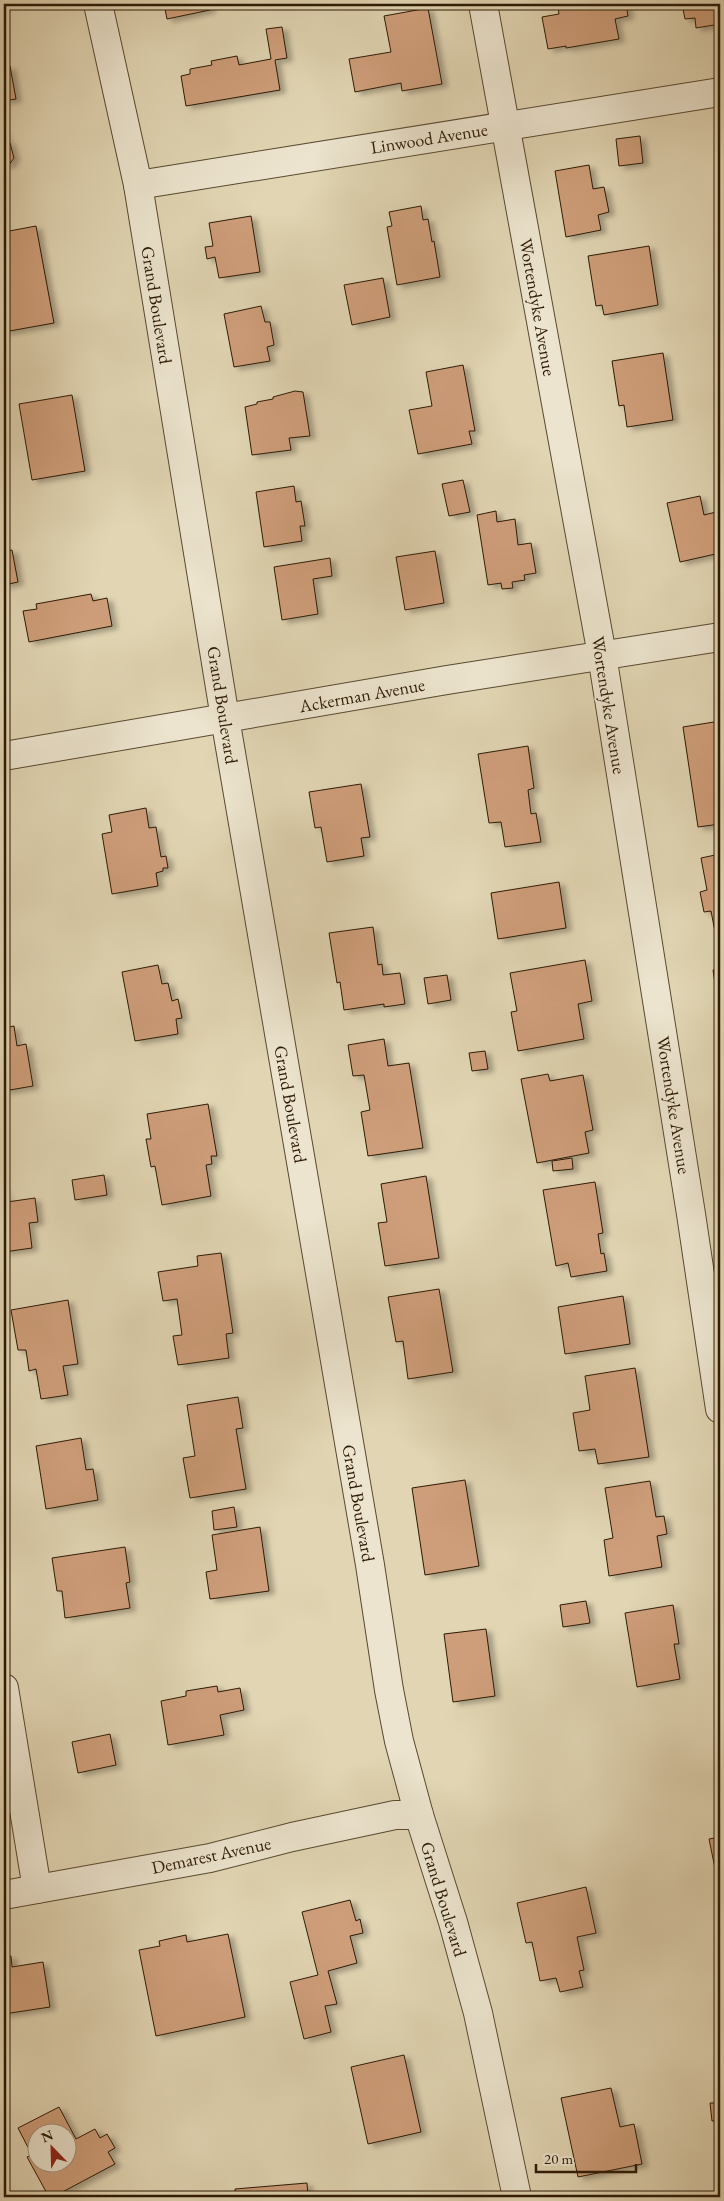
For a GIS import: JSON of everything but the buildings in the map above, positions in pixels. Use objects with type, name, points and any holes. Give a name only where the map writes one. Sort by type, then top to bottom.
[{"type":"street","name":"Grand Boulevard","points":[[98,4],[138,185],[225,718],[370,1565],[389,1690],[419,1815],[453,1922],[478,2013],[517,2197]]},
{"type":"street","name":"Wortendyke Avenue","points":[[483,4],[602,655],[692,1214],[720,1409]]},
{"type":"street","name":"Linwood Avenue","points":[[138,185],[720,92]]},
{"type":"street","name":"Ackerman Avenue","points":[[4,756],[602,655],[720,637]]},
{"type":"street","points":[[4,1688],[37,1889]]},
{"type":"street","name":"Demarest Avenue","points":[[4,1895],[210,1858],[292,1837],[395,1815],[419,1815]]}]
